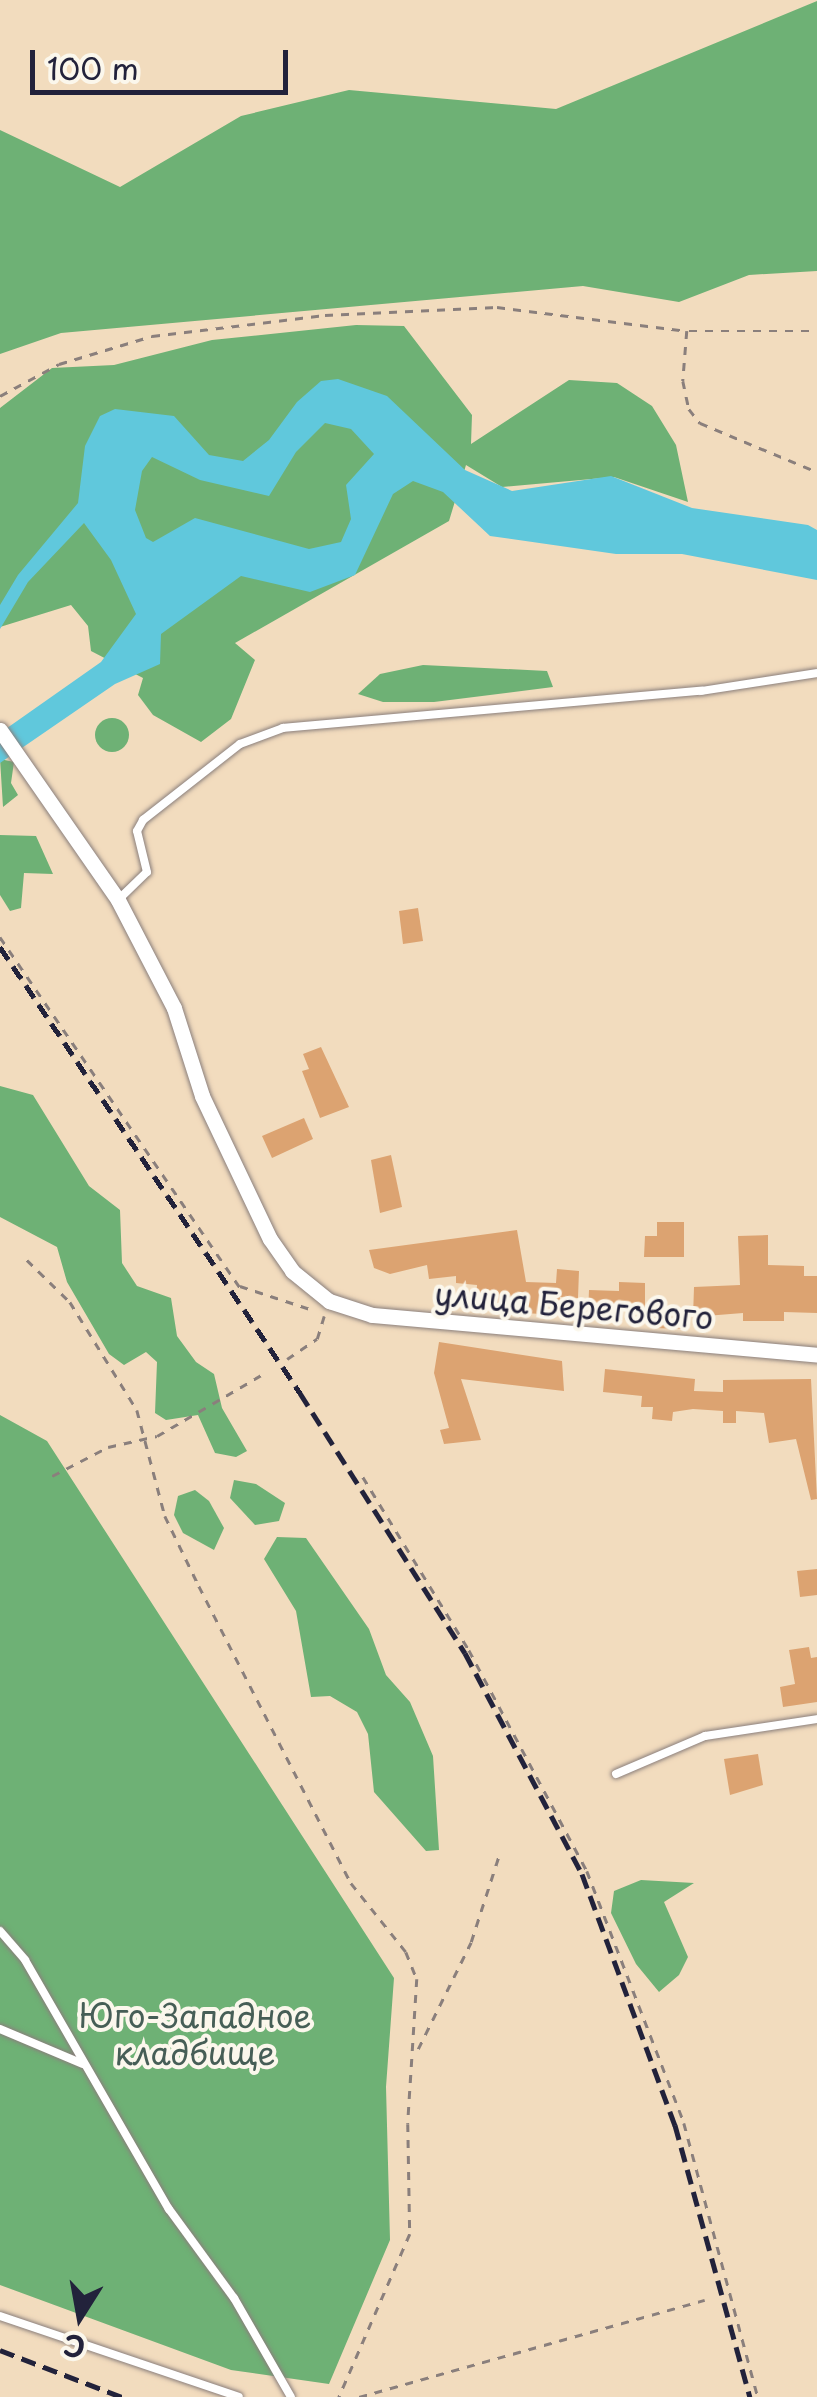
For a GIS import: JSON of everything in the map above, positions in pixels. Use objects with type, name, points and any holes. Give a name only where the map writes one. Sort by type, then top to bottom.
[{"type":"street","points":[[0,730],[118,900],[174,1008],[235,1176],[292,1271],[327,1307]]},
{"type":"street","name":"улица Берегового","points":[[327,1307],[372,1315],[817,1355]]},
{"type":"lane","points":[[118,900],[147,872],[136,831],[142,820],[240,744],[282,728],[682,692],[817,673]]},
{"type":"lane","points":[[616,1774],[705,1736],[817,1719]]},
{"type":"lane","points":[[0,1931],[25,1960],[84,2064],[290,2397]]},
{"type":"lane","points":[[0,2029],[84,2064]]},
{"type":"lane","points":[[0,2316],[239,2397]]},
{"type":"path","points":[[0,396],[59,364],[152,336],[238,323],[475,305],[687,332],[817,331]]},
{"type":"path","points":[[687,332],[684,381],[689,410],[700,422],[817,472]]},
{"type":"path","points":[[0,937],[243,1292]]},
{"type":"path","points":[[27,1260],[70,1302],[137,1410],[165,1516],[351,1884],[406,1952],[417,1979],[417,2050],[408,2124],[410,2234],[339,2397]]},
{"type":"path","points":[[238,1285],[327,1307],[317,1340],[286,1359]]},
{"type":"path","points":[[52,1476],[108,1447],[146,1440],[264,1373]]},
{"type":"path","points":[[363,1477],[469,1650],[587,1871],[684,2123],[758,2397]]},
{"type":"path","points":[[417,2050],[470,1942],[500,1852]]},
{"type":"path","points":[[359,2397],[704,2300]]},
{"type":"green space","points":[[817,1],[817,271],[749,275],[679,302],[583,286],[61,333],[0,354],[0,130],[120,187],[241,116],[349,90],[556,109]]},
{"type":"green space","points":[[356,325],[404,326],[472,415],[471,444],[569,380],[617,383],[652,406],[676,445],[688,502],[614,477],[502,487],[466,465],[449,521],[235,643],[255,660],[231,719],[201,742],[153,715],[138,695],[143,678],[91,651],[88,626],[71,605],[0,627],[0,408],[52,368],[114,365],[212,340]]},
{"type":"green space","points":[[423,665],[547,671],[553,687],[434,702],[383,702],[358,694],[380,674]]},
{"type":"green space","points":[[112,718],[124,723],[129,735],[124,747],[112,752],[100,747],[95,735],[100,723]]},
{"type":"green space","points":[[0,759],[14,762],[11,783],[18,795],[3,807]]},
{"type":"green space","points":[[0,835],[36,836],[53,874],[24,873],[21,908],[10,911],[0,895]]},
{"type":"green space","points":[[0,1086],[33,1095],[89,1186],[120,1210],[122,1263],[137,1286],[171,1298],[177,1336],[196,1362],[214,1374],[222,1408],[247,1451],[236,1457],[215,1453],[198,1415],[166,1420],[155,1413],[157,1362],[146,1352],[124,1365],[109,1354],[67,1282],[57,1247],[0,1217]]},
{"type":"green space","name":"Юго-Западное кладбище","points":[[0,1415],[47,1441],[394,1978],[386,2087],[390,2240],[329,2384],[231,2370],[0,2285]]},
{"type":"green space","points":[[234,1480],[256,1484],[285,1503],[279,1521],[255,1525],[230,1498]]},
{"type":"green space","points":[[195,1490],[209,1501],[224,1528],[214,1550],[183,1533],[174,1515],[178,1496]]},
{"type":"green space","points":[[277,1537],[306,1538],[369,1629],[386,1675],[410,1702],[433,1756],[439,1850],[426,1851],[374,1792],[368,1734],[357,1712],[330,1696],[311,1697],[296,1611],[264,1559]]},
{"type":"green space","points":[[641,1880],[694,1883],[664,1902],[688,1957],[679,1975],[659,1992],[636,1964],[611,1913],[614,1891]]},
{"type":"water","points":[[338,379],[387,396],[465,470],[512,491],[611,476],[692,508],[808,525],[817,530],[817,580],[682,554],[616,554],[490,536],[443,492],[413,481],[393,494],[355,575],[310,592],[241,576],[161,634],[160,664],[115,684],[0,763],[0,733],[101,662],[136,614],[111,560],[84,523],[28,582],[0,629],[0,605],[18,575],[78,503],[85,446],[100,416],[115,409],[174,416],[209,455],[243,461],[269,440],[297,402],[321,381]],"holes":[[[325,423],[351,429],[374,454],[346,485],[351,519],[341,542],[309,549],[195,518],[153,542],[146,538],[135,510],[142,471],[152,457],[200,480],[269,496],[296,452]]]},
{"type":"building","points":[[418,908],[423,941],[403,944],[399,911]]},
{"type":"building","points":[[321,1047],[349,1107],[320,1118],[302,1071],[309,1069],[303,1054]]},
{"type":"building","points":[[304,1118],[313,1139],[272,1158],[262,1136]]},
{"type":"building","points":[[391,1155],[402,1207],[380,1213],[371,1160]]},
{"type":"building","points":[[657,1222],[684,1222],[684,1257],[644,1257],[645,1236],[657,1236]]},
{"type":"building","points":[[517,1230],[526,1282],[556,1283],[557,1269],[579,1271],[578,1298],[560,1297],[559,1306],[545,1305],[544,1314],[494,1312],[494,1306],[476,1304],[477,1285],[456,1283],[456,1276],[429,1279],[427,1265],[390,1274],[374,1268],[369,1250]]},
{"type":"building","points":[[768,1235],[768,1265],[804,1266],[804,1276],[817,1276],[817,1313],[784,1312],[784,1321],[743,1321],[743,1313],[693,1317],[694,1287],[740,1285],[738,1236]]},
{"type":"building","points":[[619,1282],[645,1283],[645,1308],[607,1306],[607,1315],[588,1314],[589,1290],[619,1291]]},
{"type":"building","points":[[655,1308],[683,1309],[682,1329],[654,1328]]},
{"type":"building","points":[[439,1342],[562,1361],[564,1391],[461,1379],[481,1440],[444,1444],[440,1430],[449,1428],[434,1373]]},
{"type":"building","points":[[605,1369],[695,1379],[694,1391],[723,1392],[723,1380],[811,1379],[817,1499],[811,1500],[796,1439],[769,1443],[764,1413],[736,1411],[736,1423],[723,1423],[723,1411],[693,1409],[673,1412],[672,1421],[652,1419],[653,1407],[641,1407],[642,1396],[603,1392]]},
{"type":"building","points":[[817,1569],[817,1595],[800,1597],[797,1571]]},
{"type":"building","points":[[809,1647],[811,1658],[817,1657],[817,1702],[783,1707],[780,1687],[795,1684],[789,1650]]},
{"type":"building","points":[[758,1754],[763,1785],[730,1795],[724,1759]]},
{"type":"railway","points":[[0,947],[300,1393],[465,1653],[582,1874],[675,2125],[750,2397]]},
{"type":"railway","points":[[0,2350],[122,2397]]}]
